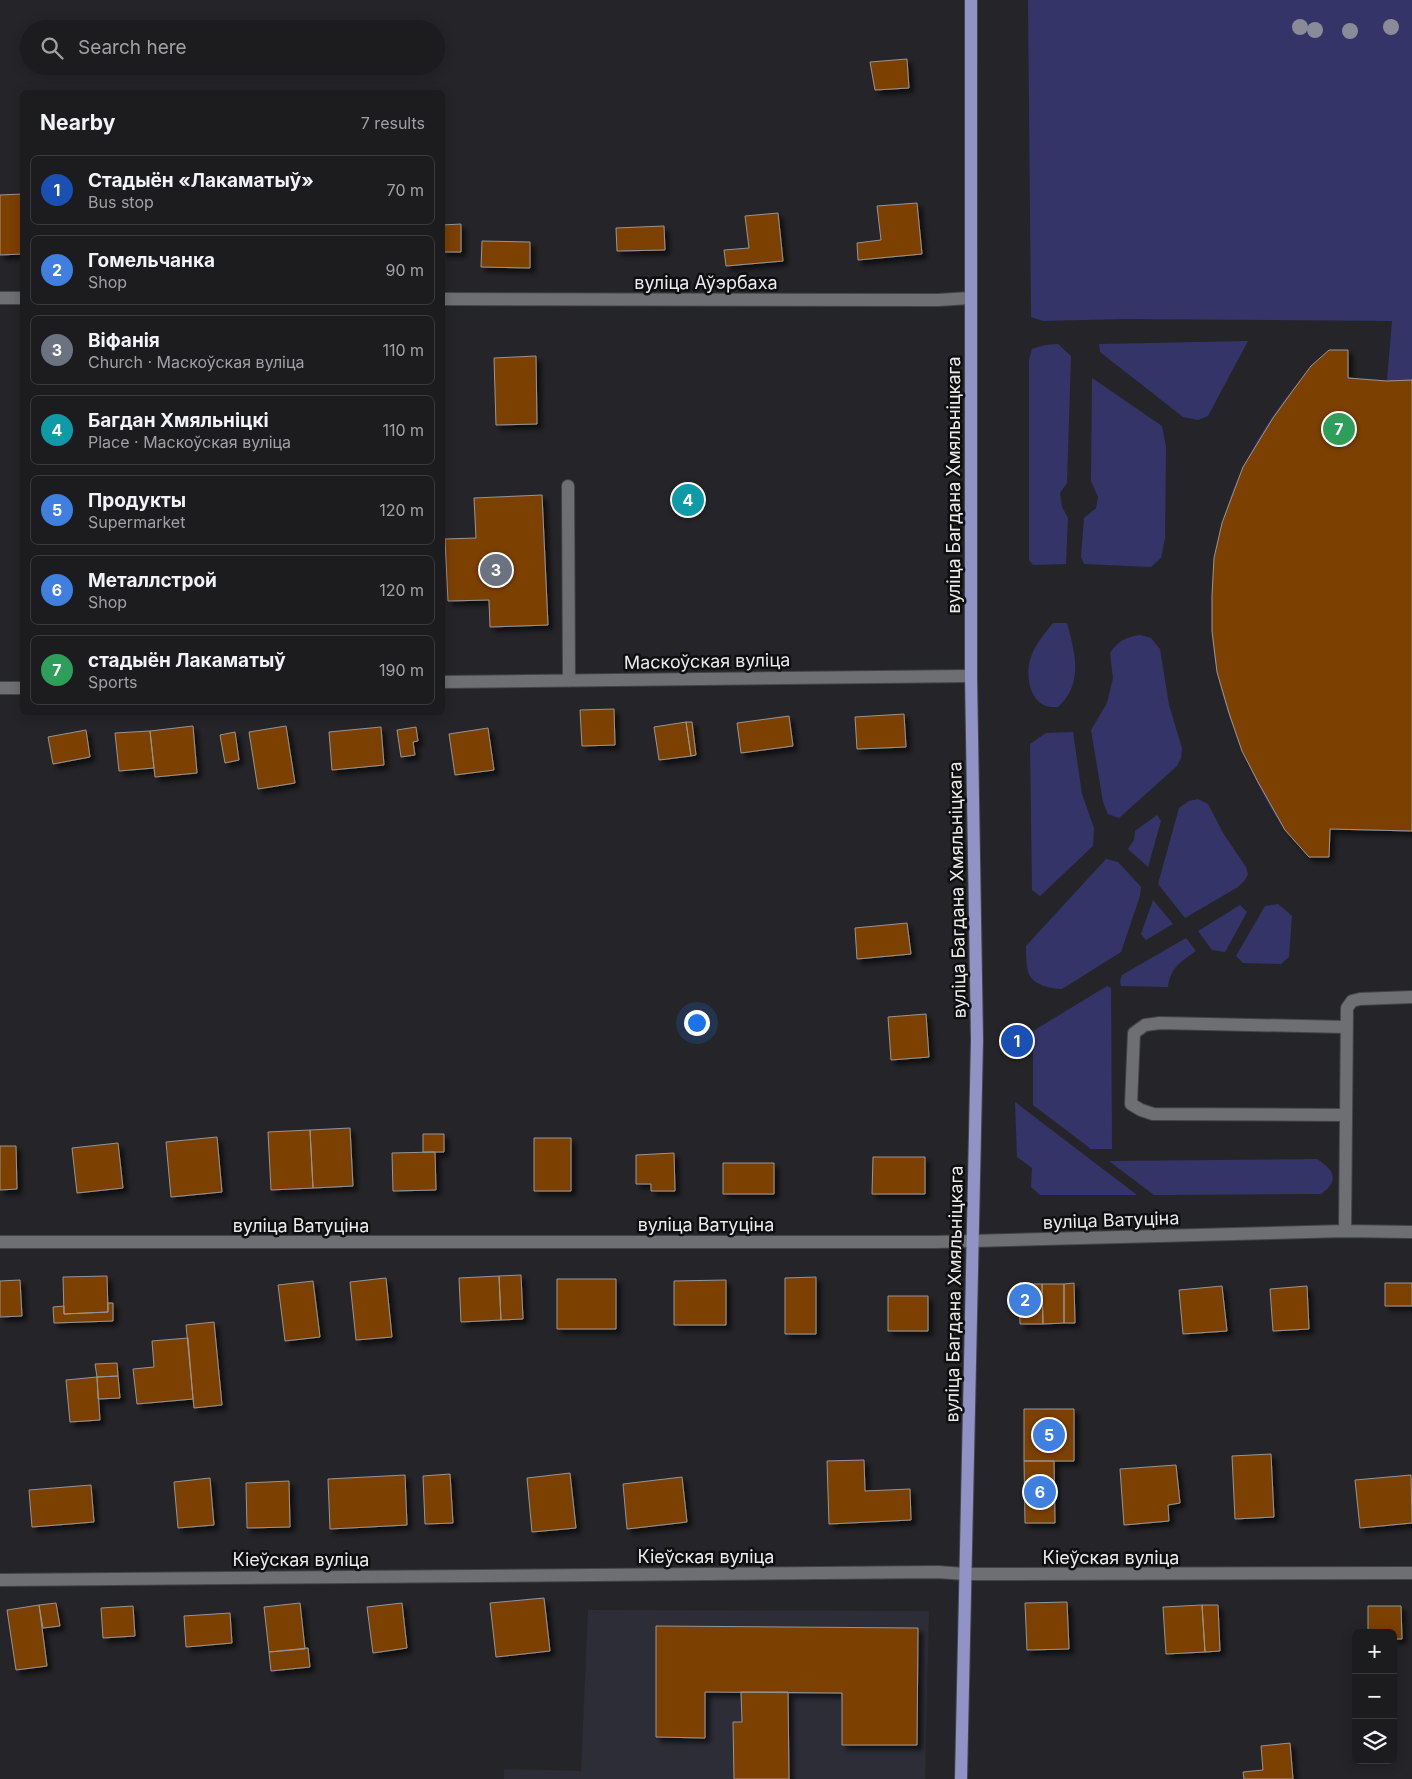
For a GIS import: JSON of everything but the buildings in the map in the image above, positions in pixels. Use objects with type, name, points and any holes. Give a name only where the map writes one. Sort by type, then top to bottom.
[{"type":"main road","name":"вуліца Багдана Хмяльніцкага","points":[[961,1779],[977,1040],[971,676],[971,0]]},
{"type":"street","points":[[0,298],[20,298]]},
{"type":"street","name":"вуліца Аўэрбаха","points":[[445,299],[938,300],[970,298]]},
{"type":"street","points":[[568,486],[569,681]]},
{"type":"street","name":"Маскоўская вуліца","points":[[445,682],[971,676]]},
{"type":"street","points":[[0,688],[20,688]]},
{"type":"street","points":[[1345,1231],[1347,1008],[1352,1001],[1360,999],[1412,997]]},
{"type":"street","points":[[1346,1027],[1160,1023],[1144,1025],[1134,1033],[1131,1104],[1140,1110],[1153,1114],[1346,1115]]},
{"type":"street","name":"вуліца Ватуціна","points":[[0,1242],[925,1242],[1345,1231],[1412,1232]]},
{"type":"street","name":"Кіеўская вуліца","points":[[0,1580],[938,1572],[965,1574],[1412,1573]]},
{"type":"shaded area","points":[[1028,0],[1412,0],[1412,831],[1330,829],[1329,857],[1309,857],[1284,829],[1258,785],[1246,760],[1226,708],[1214,655],[1212,631],[1222,528],[1239,476],[1264,429],[1295,386],[1329,350],[1348,350],[1348,378],[1387,381],[1392,321],[1123,319],[1043,321],[1031,317]]},
{"type":"shaded area","points":[[1248,341],[1208,416],[1198,420],[1183,417],[1100,352],[1099,344]]},
{"type":"shaded area","points":[[1058,344],[1071,356],[1067,483],[1060,493],[1062,507],[1068,518],[1066,564],[1033,565],[1029,560],[1029,360],[1032,349]]},
{"type":"shaded area","points":[[1092,378],[1162,426],[1166,447],[1165,538],[1161,558],[1151,567],[1084,564],[1081,557],[1084,518],[1096,508],[1098,497],[1091,481]]},
{"type":"shaded area","points":[[1053,623],[1067,623],[1075,656],[1072,688],[1058,707],[1040,703],[1032,693],[1028,673],[1034,650]]},
{"type":"shaded area","points":[[1140,635],[1151,638],[1160,649],[1169,705],[1182,748],[1181,758],[1177,766],[1119,818],[1108,814],[1103,802],[1091,730],[1107,703],[1113,678],[1110,653],[1123,640]]},
{"type":"shaded area","points":[[1073,732],[1082,794],[1094,828],[1093,846],[1040,896],[1032,890],[1030,744],[1046,733]]},
{"type":"shaded area","points":[[1198,799],[1208,804],[1223,833],[1246,867],[1248,874],[1238,887],[1185,918],[1158,884],[1179,808],[1189,801]]},
{"type":"shaded area","points":[[1157,815],[1161,821],[1148,867],[1128,849],[1134,840],[1135,831]]},
{"type":"shaded area","points":[[1106,859],[1118,862],[1141,887],[1140,896],[1121,952],[1062,989],[1047,987],[1037,982],[1030,976],[1028,971],[1026,946]]},
{"type":"shaded area","points":[[1153,900],[1173,924],[1146,940],[1141,934]]},
{"type":"shaded area","points":[[1278,904],[1292,916],[1289,957],[1281,964],[1243,963],[1236,956],[1265,906]]},
{"type":"shaded area","points":[[1240,905],[1247,912],[1225,952],[1212,950],[1198,931]]},
{"type":"shaded area","points":[[1186,938],[1196,951],[1174,970],[1168,987],[1121,986],[1122,975]]},
{"type":"shaded area","points":[[1107,986],[1111,988],[1112,1149],[1091,1149],[1033,1105],[1033,1031]]},
{"type":"shaded area","points":[[1015,1102],[1137,1195],[1040,1195],[1031,1187],[1032,1168],[1017,1157]]},
{"type":"shaded area","points":[[1317,1159],[1331,1171],[1333,1180],[1321,1194],[1154,1195],[1109,1161]]},
{"type":"shaded area","points":[[588,1610],[929,1611],[925,1779],[504,1779],[504,1769],[581,1771]]},
{"type":"place","name":"стадыён Лакаматыў","points":[[1339,429]]},
{"type":"place","name":"Багдан Хмяльніцкі","points":[[688,500]]},
{"type":"place","name":"Віфанія","points":[[496,570]]},
{"type":"place","name":"Стадыён «Лакаматыў»","points":[[1017,1041]]},
{"type":"place","name":"Гомельчанка","points":[[1025,1300]]},
{"type":"place","name":"Продукты","points":[[1049,1435]]},
{"type":"place","name":"Металлстрой","points":[[1040,1492]]}]
